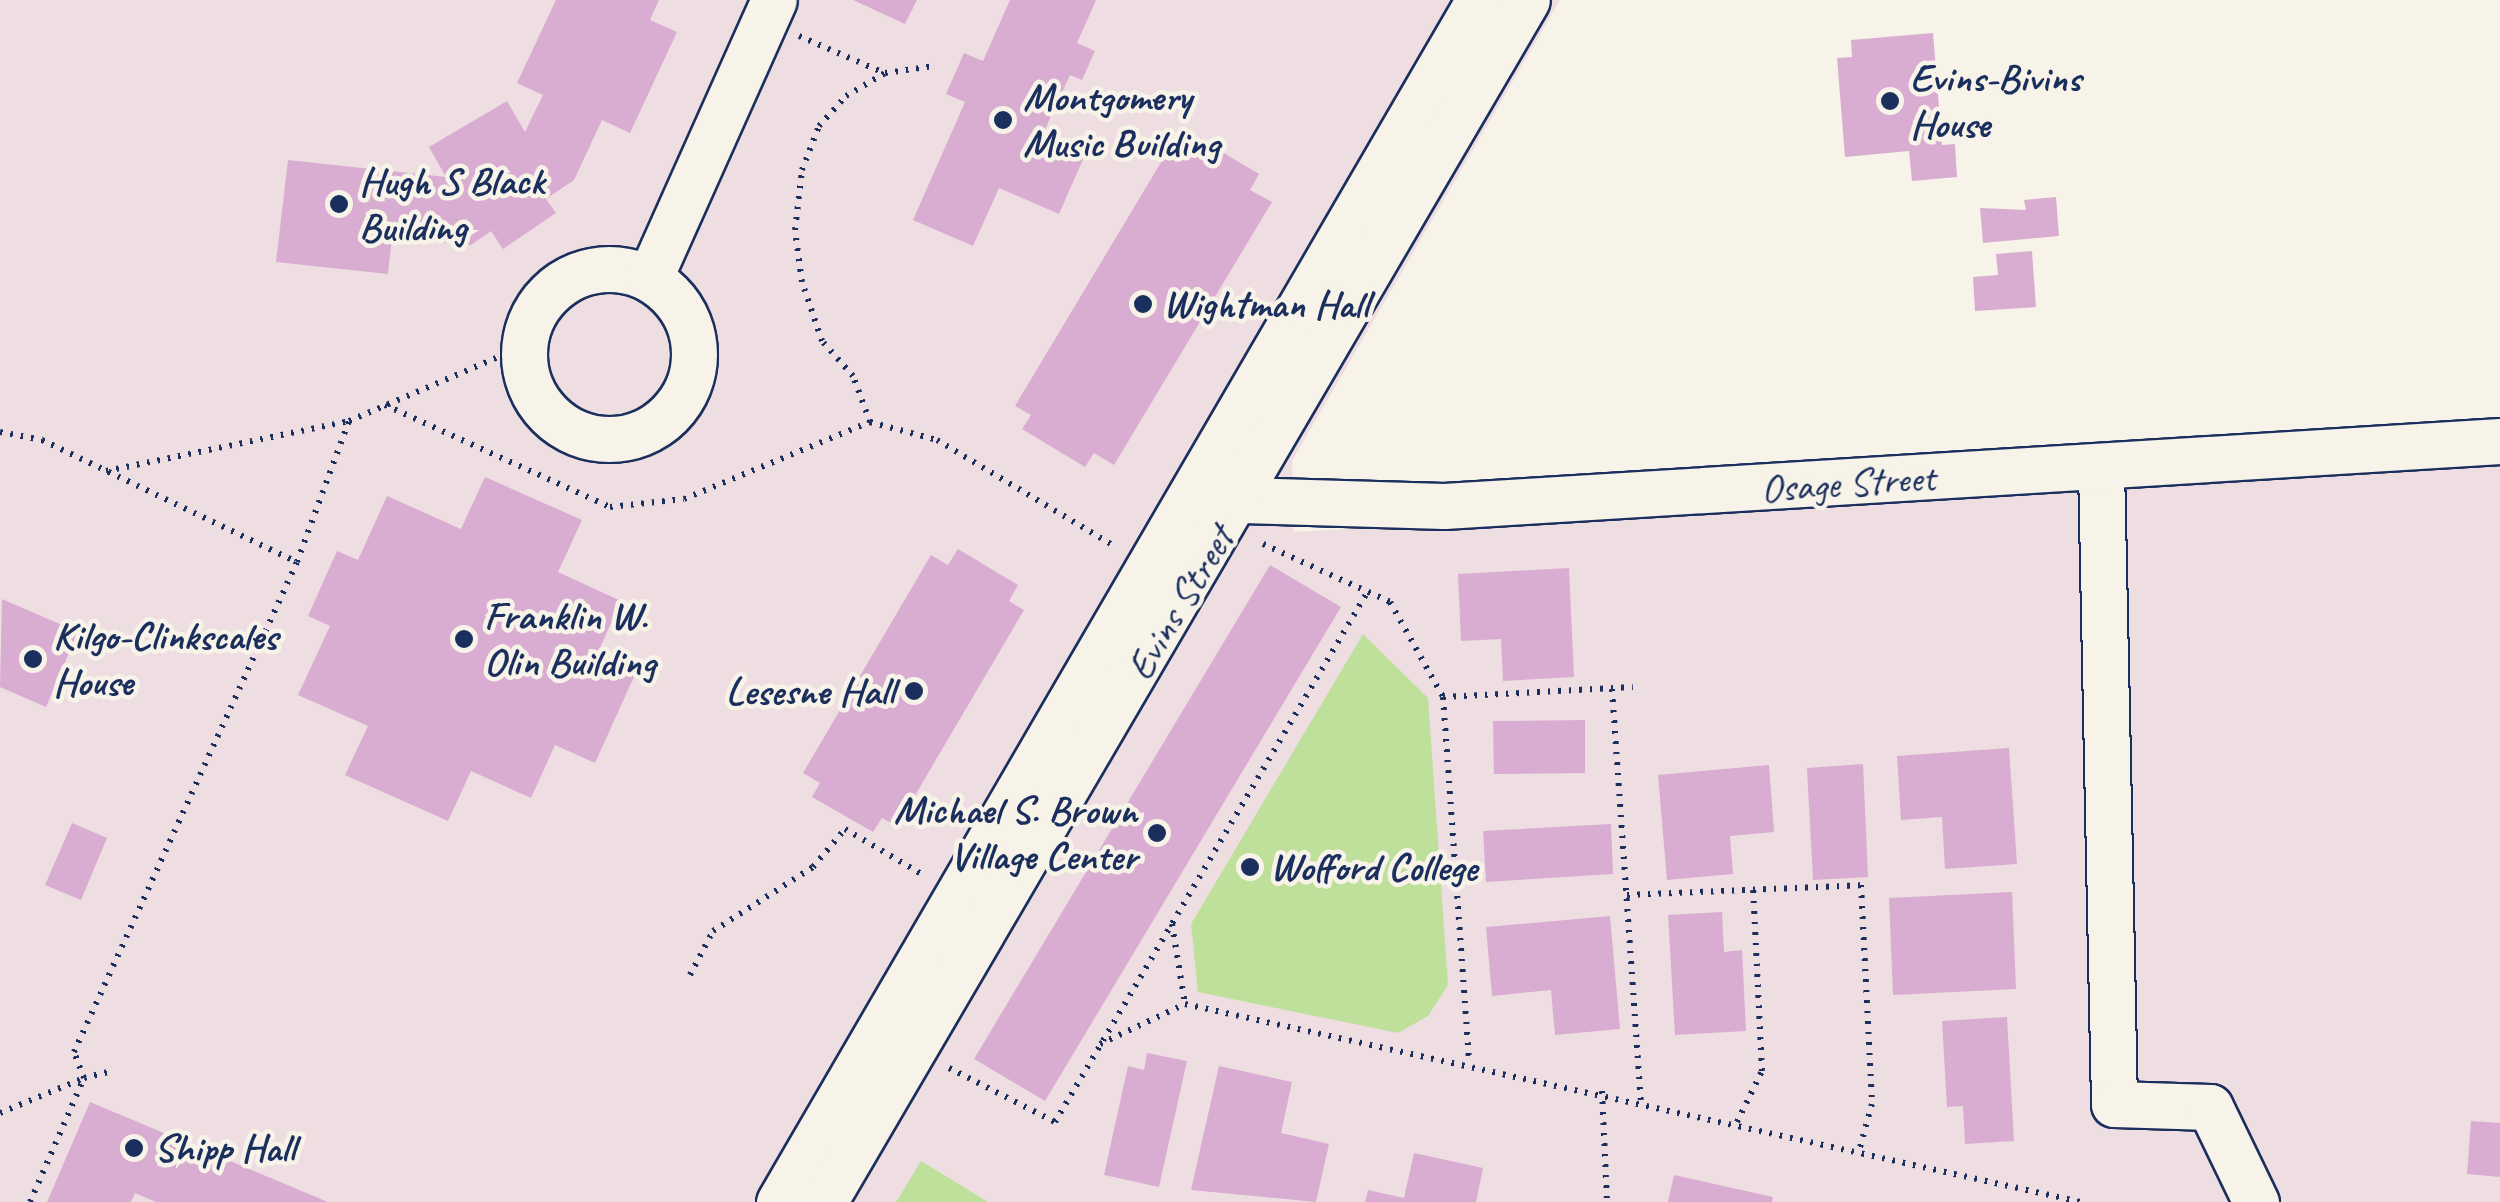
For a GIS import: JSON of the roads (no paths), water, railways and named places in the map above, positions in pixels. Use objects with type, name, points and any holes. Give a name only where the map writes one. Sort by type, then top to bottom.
[{"type":"street","name":"Evins Street","points":[[780,1202],[1480,0]]},
{"type":"street","name":"Evins Street","points":[[824,1202],[1233,514],[1527,0]]},
{"type":"street","points":[[650,278],[769,10]]},
{"type":"street","points":[[618,268],[650,278],[683,313],[694,361],[686,393],[635,436],[569,430],[527,380],[524,346],[554,288],[618,268]]},
{"type":"street","name":"Osage Street","points":[[1198,483],[1233,514],[1444,506],[2500,441]]},
{"type":"street","points":[[2101,467],[2114,1104],[2210,1107],[2256,1202]]},
{"type":"place","name":"Evins-Bivins House","points":[[1890,101]]},
{"type":"place","name":"Montgomery Music Building","points":[[1003,120]]},
{"type":"place","name":"Hugh S Black Building","points":[[339,204]]},
{"type":"place","name":"Wightman Hall","points":[[1143,304]]},
{"type":"place","name":"Franklin W. Olin Building","points":[[464,639]]},
{"type":"place","name":"Kilgo-Clinkscales House","points":[[33,659]]},
{"type":"place","name":"Lesesne Hall","points":[[914,691]]},
{"type":"place","name":"Michael S. Brown Village Center","points":[[1157,833]]},
{"type":"place","name":"Wofford College","points":[[1250,867]]},
{"type":"place","name":"Shipp Hall","points":[[134,1148]]}]
